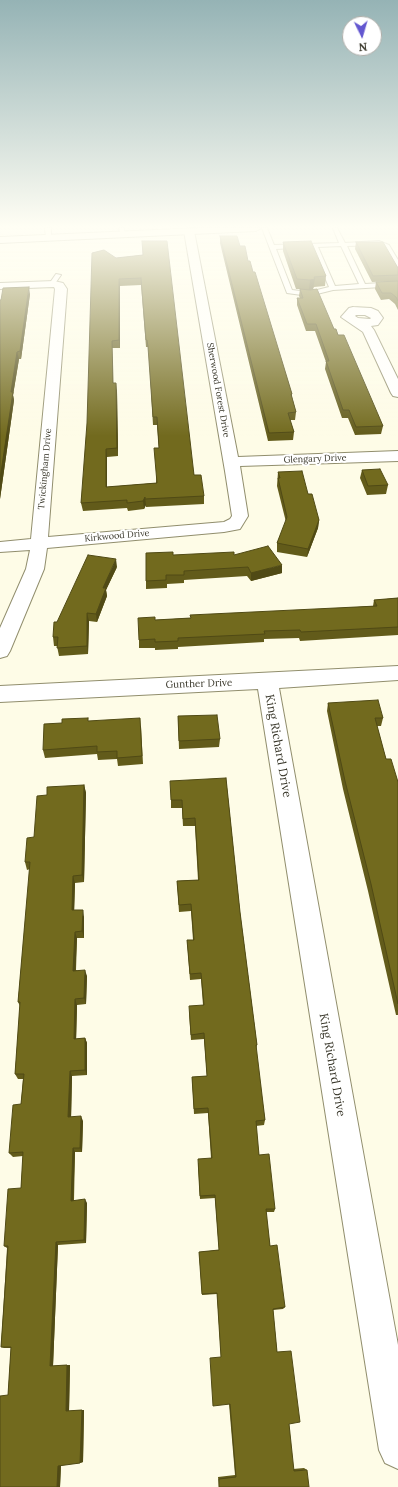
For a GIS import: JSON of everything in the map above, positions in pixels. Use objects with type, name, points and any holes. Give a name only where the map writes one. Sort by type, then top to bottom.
[{"type":"street","name":"Twickingham Drive","points":[[0,651],[35,569],[38,556],[61,297]]},
{"type":"street","name":"Sherwood Forest Drive","points":[[201,297],[240,516],[234,525]]},
{"type":"street","points":[[355,322],[371,326],[398,394]]},
{"type":"street","name":"Glengary Drive","points":[[231,462],[398,456]]},
{"type":"street","name":"Kirkwood Drive","points":[[0,547],[234,525]]},
{"type":"street","name":"Gunther Drive","points":[[0,694],[398,673]]},
{"type":"street","name":"King Richard Drive","points":[[267,681],[398,1450]]},
{"type":"building","points":[[1,297],[28,297],[20,351],[17,352],[11,392],[13,392],[0,479],[0,300]]},
{"type":"building","points":[[91,297],[119,297],[119,340],[112,341],[113,383],[116,383],[117,448],[106,449],[106,487],[157,483],[154,448],[159,448],[157,417],[153,417],[143,297],[174,297],[194,475],[201,475],[204,496],[145,499],[145,497],[143,501],[127,503],[127,500],[81,503],[87,423]]},
{"type":"building","points":[[235,297],[263,297],[292,394],[296,412],[288,413],[294,432],[269,433]]},
{"type":"building","points":[[321,297],[334,329],[336,329],[338,335],[344,335],[383,426],[356,427],[349,410],[343,410],[326,361],[329,361],[316,324],[307,324],[297,298]]},
{"type":"building","points":[[380,469],[388,485],[368,486],[362,470]]},
{"type":"building","points":[[302,471],[308,494],[312,494],[319,520],[308,549],[277,543],[287,517],[278,472]]},
{"type":"building","points":[[268,546],[282,565],[251,573],[248,567],[184,571],[184,575],[166,575],[166,580],[146,581],[146,553],[173,552],[173,555],[234,552],[234,555]]},
{"type":"building","points":[[88,555],[116,559],[103,588],[106,588],[96,614],[87,613],[87,646],[57,648],[58,637],[53,637],[54,622],[57,622]]},
{"type":"building","points":[[398,598],[398,627],[301,632],[300,630],[264,631],[265,634],[178,638],[178,641],[155,642],[155,639],[139,640],[138,618],[155,617],[155,620],[191,618],[190,615],[377,606],[374,600]]},
{"type":"building","points":[[378,700],[383,718],[375,718],[386,759],[391,759],[398,782],[398,1004],[328,703]]},
{"type":"building","points":[[217,715],[220,739],[179,741],[178,716]]},
{"type":"building","points":[[88,718],[88,721],[140,718],[142,756],[117,758],[117,751],[97,752],[97,746],[43,750],[44,724],[62,723],[62,719]]},
{"type":"building","points":[[226,778],[240,912],[265,1120],[256,1121],[259,1155],[269,1154],[275,1209],[266,1209],[270,1246],[277,1245],[285,1307],[273,1309],[277,1352],[291,1351],[300,1422],[289,1424],[294,1471],[307,1470],[309,1487],[219,1487],[219,1479],[236,1477],[230,1404],[213,1406],[210,1358],[221,1357],[217,1293],[202,1294],[199,1252],[219,1250],[215,1195],[200,1196],[198,1159],[212,1158],[208,1108],[194,1109],[192,1077],[207,1076],[204,1033],[191,1035],[189,1006],[204,1005],[201,973],[190,974],[187,940],[194,940],[191,904],[179,905],[177,881],[199,880],[195,818],[183,819],[182,800],[171,800],[170,781]]},
{"type":"building","points":[[84,785],[82,875],[73,876],[72,910],[83,910],[82,931],[75,932],[73,971],[85,970],[84,998],[75,999],[74,1039],[85,1038],[85,1070],[70,1071],[68,1117],[81,1116],[80,1148],[73,1148],[71,1201],[85,1199],[84,1240],[56,1242],[50,1366],[67,1365],[66,1411],[82,1410],[80,1463],[58,1466],[57,1487],[0,1487],[0,1396],[8,1395],[11,1347],[1,1347],[8,1246],[4,1246],[8,1189],[21,1188],[23,1152],[9,1153],[13,1105],[21,1104],[24,1074],[15,1074],[20,1002],[18,1002],[30,862],[25,862],[27,838],[34,837],[37,796],[47,795],[47,787]]}]
